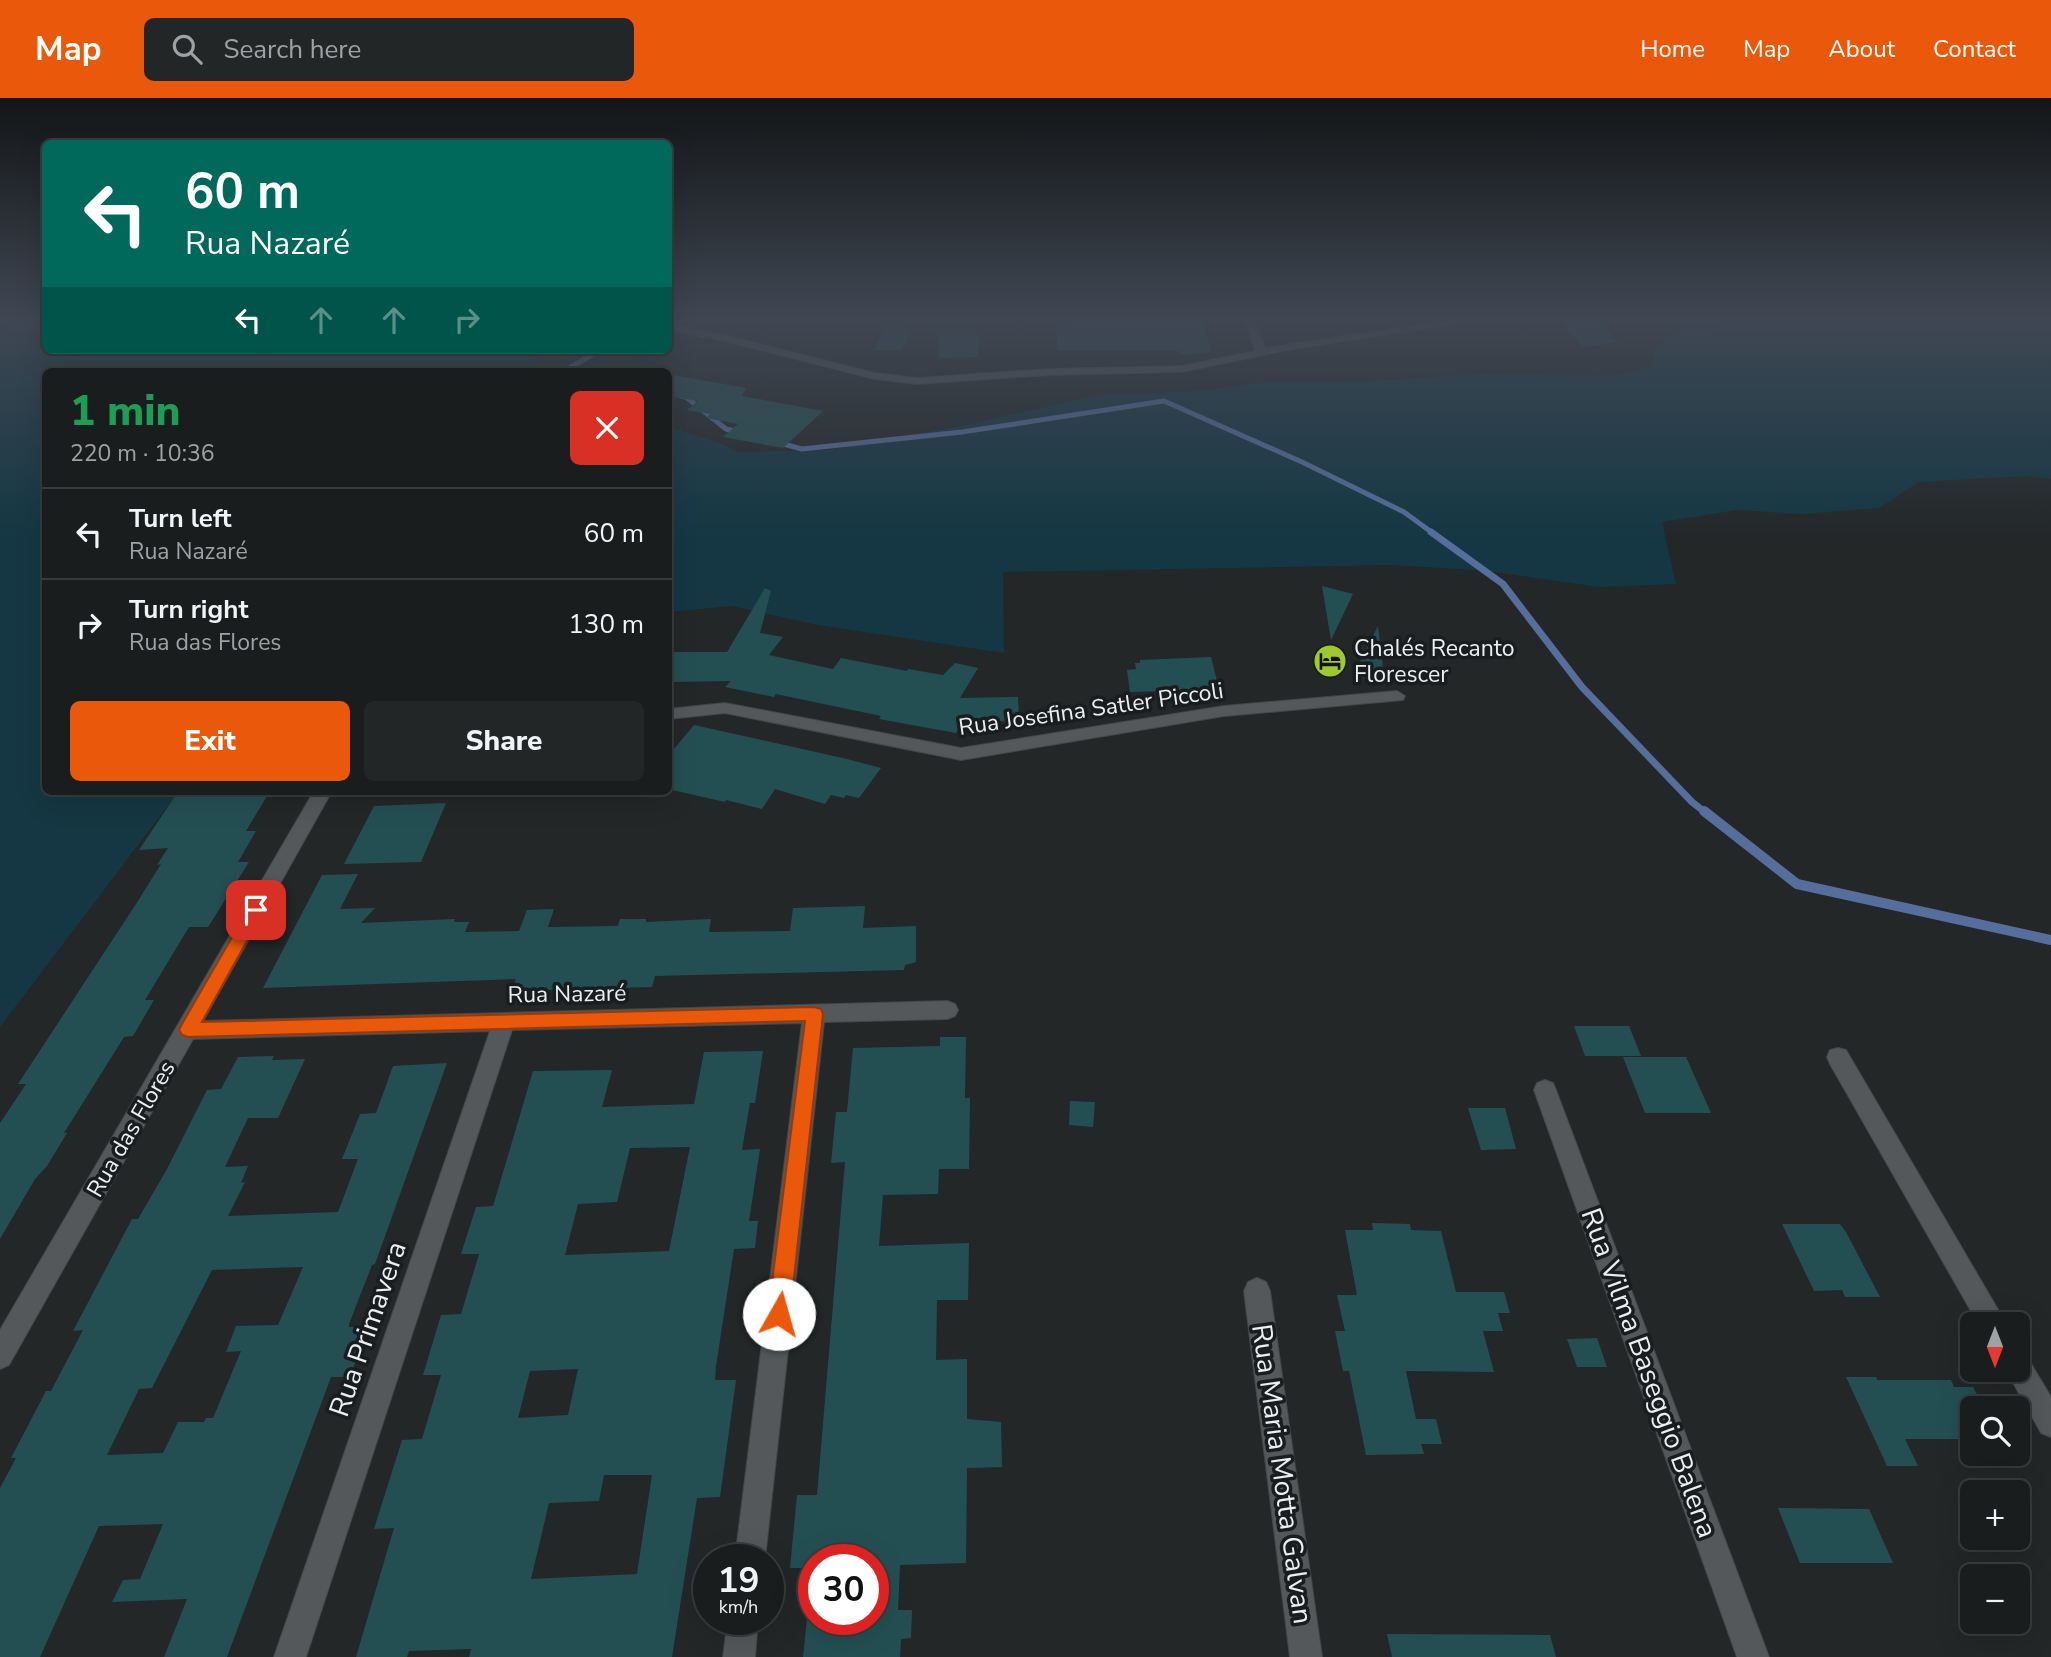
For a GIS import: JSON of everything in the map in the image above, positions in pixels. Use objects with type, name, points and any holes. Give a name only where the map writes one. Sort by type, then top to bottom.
[{"type":"street","name":"Rua Josefina Satler Piccoli","points":[[672,714],[725,708],[961,754],[1224,711],[1397,696]]},
{"type":"street","name":"Rua das Flores","points":[[0,1356],[321,795]]},
{"type":"street","name":"Rua Nazaré","points":[[188,1030],[947,1010]]},
{"type":"street","points":[[752,1544],[814,1014]]},
{"type":"street","name":"Rua Primavera","points":[[290,1657],[505,1021]]},
{"type":"street","points":[[1838,1056],[1986,1312]]},
{"type":"street","name":"Rua Vilma Baseggio Balena","points":[[1545,1090],[1753,1657]]},
{"type":"street","name":"Rua Maria Motta Galvan","points":[[1257,1291],[1306,1657]]},
{"type":"street","points":[[2027,1382],[2051,1423]]},
{"type":"street","points":[[739,1657],[741,1635]]},
{"type":"shaded area","points":[[0,392],[42,392],[42,795],[176,795],[0,1027]]},
{"type":"shaded area","points":[[1188,392],[2051,392],[2051,479],[2028,476],[1919,482],[1879,508],[1802,514],[1737,510],[1662,522],[1676,584],[1600,587],[1488,571],[1392,565],[1003,572],[1004,653],[818,625],[732,606],[672,612],[672,428],[720,443],[737,452],[829,450],[971,424],[1099,395]]},
{"type":"building","points":[[672,392],[744,392],[742,396],[823,411],[783,448],[723,437],[738,424],[706,418],[710,414],[687,410],[698,401],[672,397]]},
{"type":"building","points":[[1322,586],[1353,594],[1331,640]]},
{"type":"building","points":[[765,588],[771,591],[760,633],[783,637],[769,655],[833,669],[841,658],[943,675],[955,663],[978,668],[960,698],[1018,697],[1019,721],[962,722],[956,733],[879,719],[881,716],[776,694],[774,697],[725,687],[731,681],[672,682],[672,652],[727,652]]},
{"type":"building","points":[[1378,626],[1385,685],[1353,675]]},
{"type":"building","points":[[1211,657],[1219,689],[1130,692],[1127,670],[1136,669],[1135,663],[1140,663],[1140,660]]},
{"type":"building","points":[[694,725],[881,768],[859,798],[831,795],[825,804],[775,789],[762,809],[672,790],[672,751]]},
{"type":"building","points":[[268,795],[246,831],[256,831],[238,862],[249,862],[208,927],[189,927],[145,1000],[154,1000],[133,1036],[124,1037],[0,1239],[0,1123],[26,1084],[18,1084],[161,864],[157,865],[168,848],[139,850],[175,796]]},
{"type":"building","points":[[446,803],[421,862],[344,864],[374,806]]},
{"type":"building","points":[[358,874],[340,909],[375,908],[361,923],[455,919],[454,922],[469,922],[465,932],[519,931],[527,910],[554,909],[548,927],[618,926],[620,919],[646,919],[646,922],[711,919],[709,932],[790,931],[793,908],[865,906],[863,928],[916,926],[916,962],[905,965],[904,970],[655,976],[652,987],[511,991],[516,979],[263,988],[322,875]]},
{"type":"building","points":[[1574,1026],[1629,1026],[1641,1056],[1585,1056]]},
{"type":"building","points":[[940,1037],[966,1037],[965,1098],[970,1098],[969,1169],[939,1169],[938,1194],[883,1195],[879,1246],[969,1243],[968,1300],[937,1300],[936,1360],[967,1359],[967,1419],[1001,1422],[1002,1467],[967,1468],[966,1563],[900,1565],[898,1610],[912,1610],[911,1638],[901,1639],[900,1657],[803,1657],[805,1635],[889,1635],[889,1544],[798,1544],[798,1568],[790,1568],[797,1495],[817,1495],[845,1162],[831,1163],[836,1112],[847,1112],[853,1048],[940,1046]]},
{"type":"building","points":[[763,1051],[755,1103],[750,1103],[742,1150],[760,1149],[749,1221],[758,1221],[755,1248],[734,1249],[715,1380],[736,1380],[720,1497],[697,1498],[672,1657],[469,1657],[471,1649],[409,1651],[407,1657],[356,1657],[394,1528],[374,1529],[402,1440],[422,1439],[441,1375],[423,1375],[441,1315],[461,1314],[479,1254],[461,1254],[476,1207],[493,1206],[533,1071],[612,1070],[602,1107],[694,1104],[704,1052]],"holes":[[[690,1147],[669,1251],[565,1255],[578,1204],[617,1202],[630,1148]],[[578,1369],[568,1415],[518,1418],[530,1371]],[[604,1475],[652,1475],[637,1574],[531,1579],[549,1503],[599,1501]]]},
{"type":"building","points":[[238,1057],[305,1059],[278,1118],[248,1118],[225,1167],[248,1166],[241,1183],[245,1182],[228,1216],[338,1212],[358,1159],[342,1159],[360,1114],[376,1113],[393,1066],[447,1063],[375,1264],[372,1265],[349,1324],[349,1327],[368,1327],[350,1377],[331,1377],[227,1657],[164,1657],[187,1599],[112,1602],[123,1580],[140,1579],[163,1524],[99,1526],[40,1657],[0,1657],[0,1488],[16,1458],[11,1458],[46,1391],[51,1391],[83,1330],[73,1331],[132,1219],[138,1219],[207,1090],[221,1089]],"holes":[[[303,1267],[278,1325],[236,1326],[226,1352],[241,1351],[213,1418],[206,1418],[204,1422],[178,1422],[163,1453],[107,1455],[139,1389],[152,1388],[212,1270]]]},
{"type":"building","points":[[1623,1057],[1686,1057],[1711,1113],[1645,1113]]},
{"type":"building","points":[[1070,1101],[1095,1102],[1093,1127],[1069,1125]]},
{"type":"building","points":[[1468,1108],[1505,1108],[1516,1149],[1481,1150]]},
{"type":"building","points":[[1372,1223],[1410,1224],[1411,1230],[1441,1231],[1456,1292],[1504,1292],[1510,1313],[1498,1313],[1503,1331],[1483,1331],[1494,1372],[1406,1371],[1416,1419],[1436,1419],[1442,1444],[1421,1444],[1424,1454],[1366,1455],[1349,1371],[1343,1371],[1335,1331],[1345,1331],[1337,1295],[1357,1295],[1345,1230],[1373,1230]]},
{"type":"building","points":[[1782,1224],[1840,1224],[1880,1297],[1845,1297],[1842,1290],[1814,1291]]},
{"type":"building","points":[[1597,1338],[1607,1367],[1577,1367],[1567,1339]]},
{"type":"building","points":[[1846,1377],[1876,1377],[1877,1380],[1951,1380],[1954,1387],[1973,1387],[1978,1396],[1960,1396],[1960,1439],[1905,1439],[1918,1466],[1887,1466]]},
{"type":"building","points":[[1778,1508],[1869,1509],[1893,1563],[1800,1563]]},
{"type":"building","points":[[1387,1634],[1550,1635],[1556,1657],[1392,1657]]},
{"type":"waterway","points":[[681,396],[686,397],[726,429],[742,433]]},
{"type":"waterway","points":[[776,442],[802,449],[962,432],[1164,401],[1302,462],[1404,512],[1434,534]]},
{"type":"waterway","points":[[1431,532],[1503,584],[1582,687],[1692,802],[1706,813]]},
{"type":"waterway","points":[[1704,811],[1797,884],[2051,940]]},
{"type":"place","name":"Chalés Recanto Florescer","points":[[1330,661]]},
{"type":"route","points":[[256,910],[188,1030],[814,1014],[779,1314]]}]
